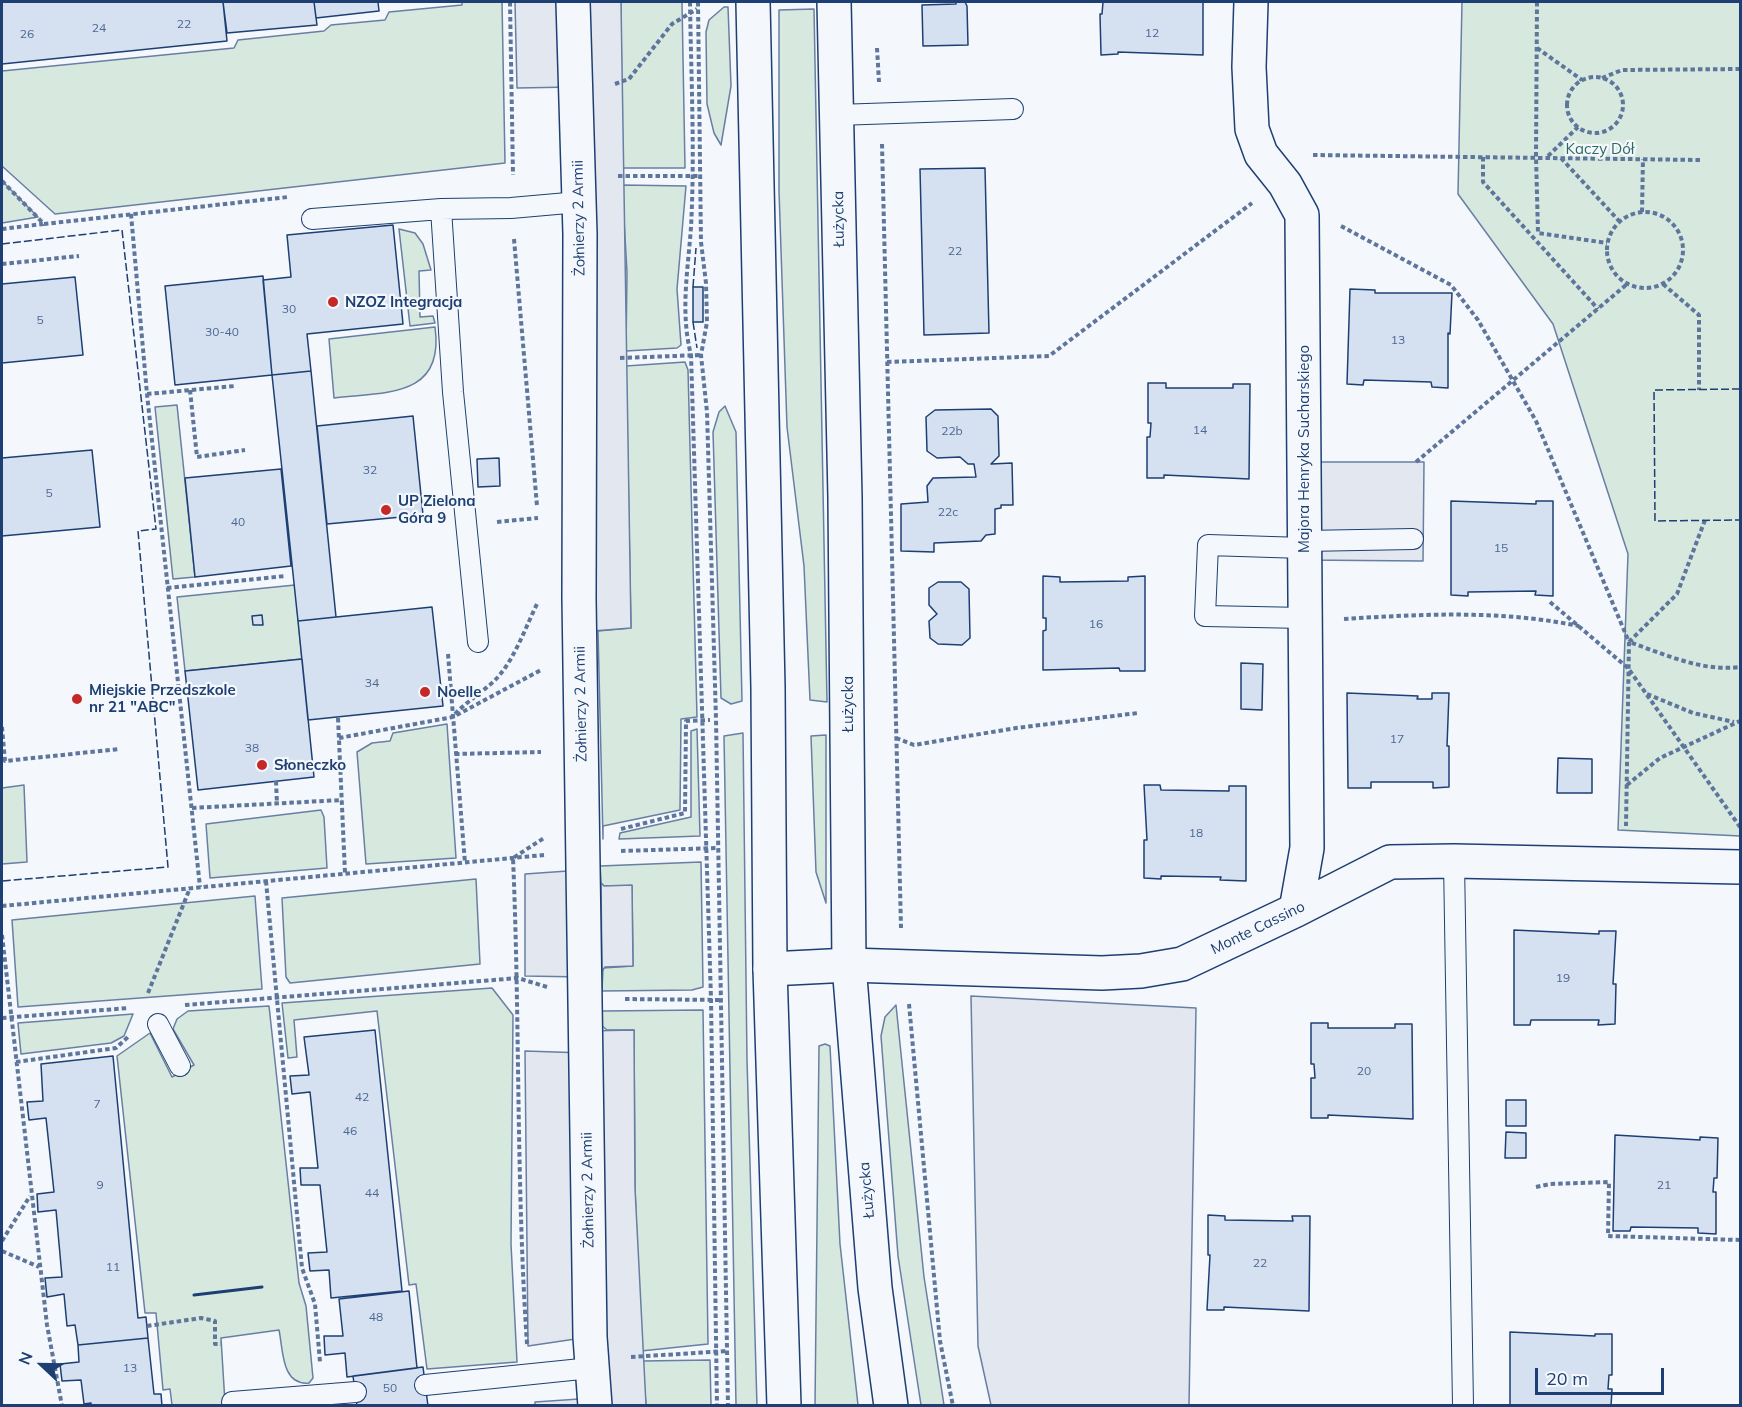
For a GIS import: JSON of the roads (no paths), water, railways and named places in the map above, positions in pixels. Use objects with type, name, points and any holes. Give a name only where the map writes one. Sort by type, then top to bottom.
[{"type":"street","name":"Żołnierzy 2 Armii","points":[[573,2],[579,202],[582,851],[591,1364],[595,1406]]},
{"type":"street","points":[[753,2],[768,676],[770,969],[784,1406]]},
{"type":"street","name":"Łużycka","points":[[834,2],[848,670],[849,965],[875,1288],[891,1406]]},
{"type":"street","name":"Majora Henryka Sucharskiego","points":[[1251,2],[1249,67],[1252,129],[1261,154],[1285,184],[1302,214],[1307,848],[1296,910]]},
{"type":"street","name":"Monte Cassino","points":[[770,969],[849,965],[1141,971],[1182,964],[1390,862],[1454,861],[1740,867]]},
{"type":"lane","points":[[837,115],[1013,109]]},
{"type":"lane","points":[[312,219],[579,202]]},
{"type":"lane","points":[[441,209],[453,392],[477,642]]},
{"type":"lane","points":[[1304,618],[1205,616],[1208,545],[1304,544],[1413,539]]},
{"type":"lane","points":[[1454,861],[1463,1406]]},
{"type":"lane","points":[[158,1024],[180,1066]]},
{"type":"lane","points":[[425,1385],[529,1374],[591,1364]]},
{"type":"lane","points":[[232,1402],[356,1392]]},
{"type":"place","name":"NZOZ Integracja","points":[[333,302]]},
{"type":"place","name":"UP Zielona Góra 9","points":[[386,510]]},
{"type":"place","name":"Noelle","points":[[425,692]]},
{"type":"place","name":"Miejskie Przedszkole nr 21 \"ABC\"","points":[[77,699]]},
{"type":"place","name":"Słoneczko","points":[[262,765]]},
{"type":"park label","name":"Kaczy Dół","points":[[1600,149]]}]
